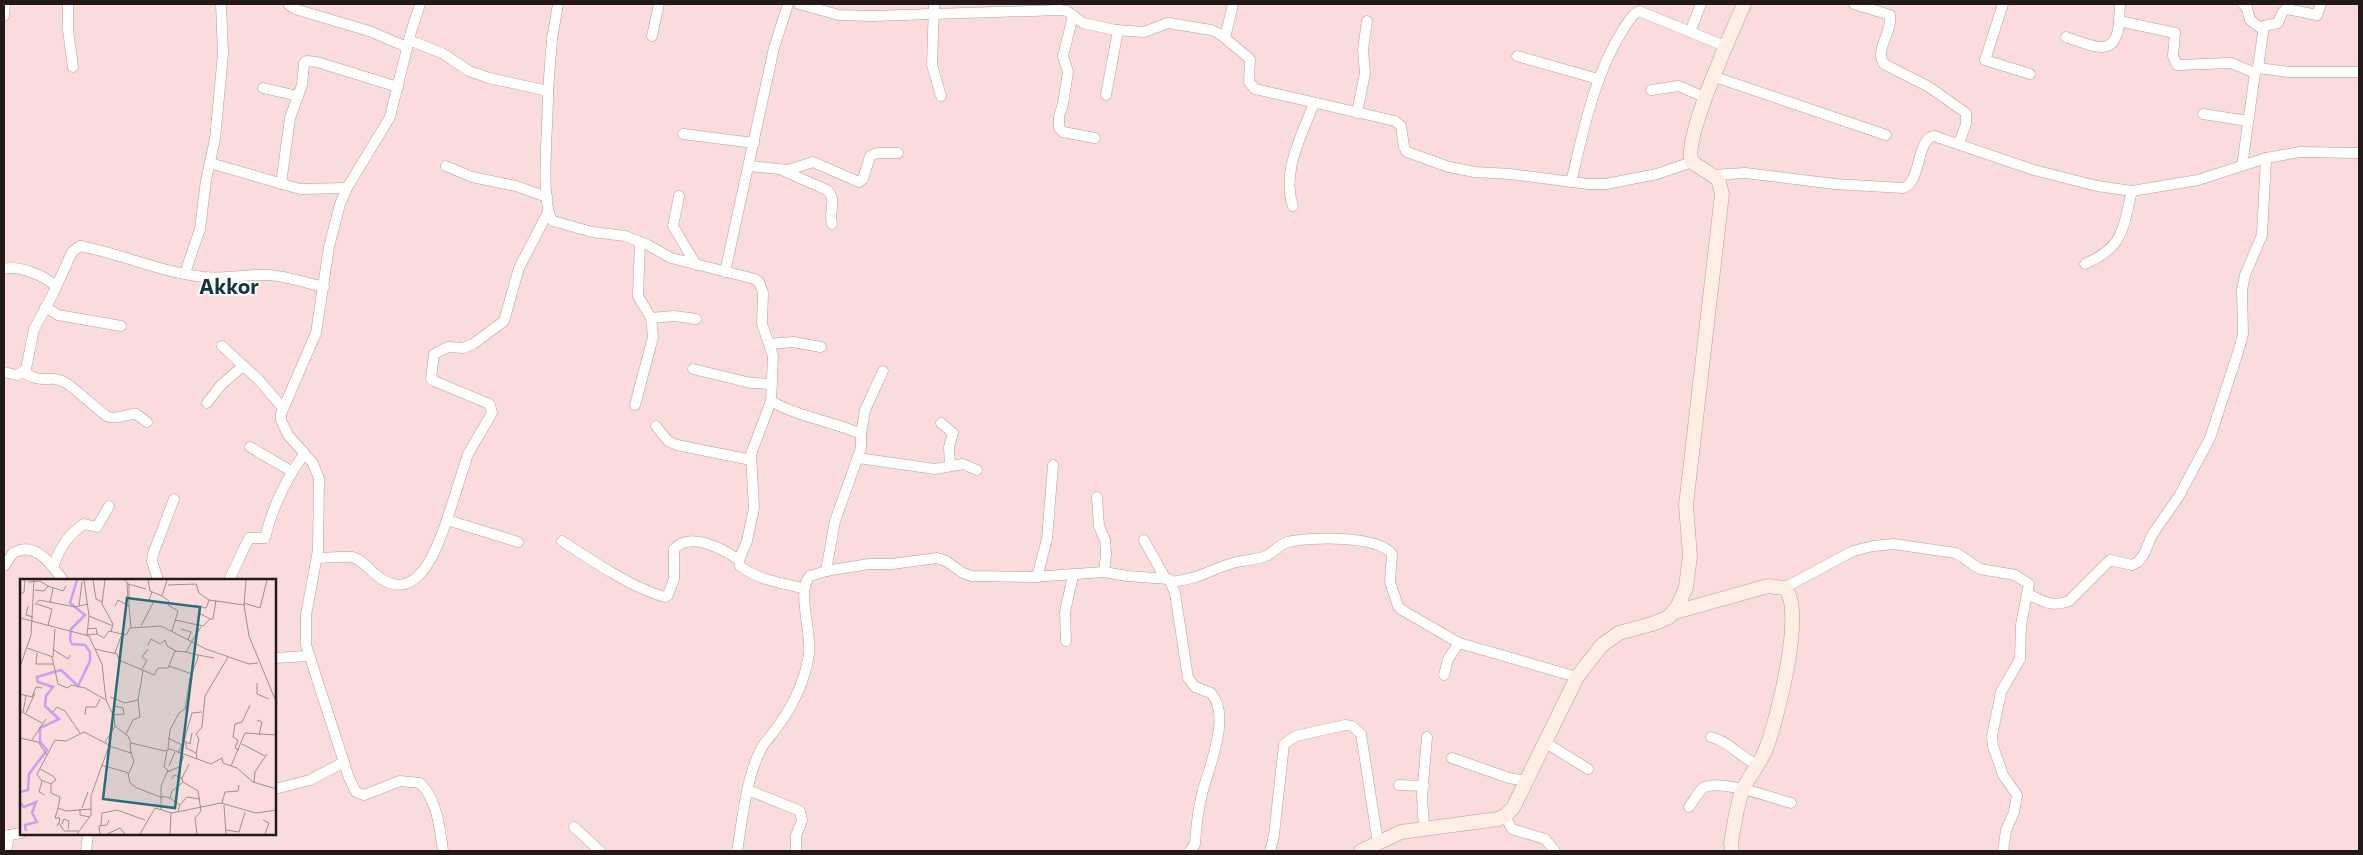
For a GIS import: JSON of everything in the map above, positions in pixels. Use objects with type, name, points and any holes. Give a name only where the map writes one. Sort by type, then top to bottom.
[{"type":"street","points":[[4,16],[5,4]]},
{"type":"street","points":[[68,4],[68,30],[73,67]]},
{"type":"street","points":[[186,273],[200,229],[222,82],[224,37],[221,4]]},
{"type":"street","points":[[288,4],[295,8],[408,44],[442,53],[470,70],[489,78],[548,92]]},
{"type":"street","points":[[420,4],[390,117],[347,188],[334,226],[316,333],[284,406],[281,420],[284,428],[313,463],[319,479],[317,558],[306,615],[305,633],[308,656],[352,786],[359,794],[374,793],[400,781],[420,783],[430,797],[436,812],[443,851]]},
{"type":"street","points":[[558,4],[552,39],[548,92],[548,212],[553,221],[560,224],[592,232],[625,236],[664,255],[751,278],[758,282],[763,293],[762,324],[774,356],[771,401],[753,445],[751,460],[754,508],[747,541],[739,560],[740,566],[755,575],[803,588]]},
{"type":"street","points":[[652,36],[659,4]]},
{"type":"street","points":[[725,272],[774,48],[788,4]]},
{"type":"street","points":[[801,4],[839,15],[934,9],[962,12],[1060,10],[1083,23],[1118,30],[1144,32],[1168,23],[1195,29],[1206,28],[1224,38],[1250,59],[1249,82],[1255,90],[1399,123],[1403,131],[1404,148],[1407,152],[1449,167],[1475,172],[1606,184],[1658,174],[1692,162]]},
{"type":"street","points":[[1224,38],[1233,4]]},
{"type":"street","points":[[1690,32],[1700,4]]},
{"type":"street","points":[[1692,162],[1690,145],[1706,98],[1744,4]]},
{"type":"street","points":[[1854,4],[1890,15],[1889,27],[1881,56],[1884,64],[1929,87],[1966,113],[1966,124],[1959,143]]},
{"type":"street","points":[[2003,4],[1985,60],[2030,74]]},
{"type":"street","points":[[2066,37],[2101,48],[2109,46],[2115,40],[2120,4]]},
{"type":"street","points":[[2242,4],[2247,8],[2250,20],[2262,29]]},
{"type":"street","points":[[2242,166],[2262,29],[2264,26],[2278,23],[2282,12],[2286,9],[2317,15],[2321,4]]},
{"type":"street","points":[[934,9],[932,65],[941,96]]},
{"type":"street","points":[[1571,182],[1589,106],[1598,79],[1617,38],[1636,12],[1727,47]]},
{"type":"street","points":[[1073,16],[1062,56],[1068,76],[1059,116],[1059,128],[1063,132],[1095,138]]},
{"type":"street","points":[[1357,112],[1364,73],[1362,49],[1367,21]]},
{"type":"street","points":[[2119,21],[2172,31],[2176,35],[2174,60],[2180,66],[2208,62],[2230,63],[2256,71],[2359,72]]},
{"type":"street","points":[[1106,96],[1118,30]]},
{"type":"street","points":[[1518,56],[1598,79]]},
{"type":"street","points":[[281,184],[290,118],[302,85],[304,63],[312,60],[398,87]]},
{"type":"street","points":[[1715,77],[1886,135]]},
{"type":"street","points":[[1651,90],[1679,86],[1706,98]]},
{"type":"street","points":[[263,88],[298,96]]},
{"type":"street","points":[[1293,206],[1288,184],[1290,172],[1314,103]]},
{"type":"street","points":[[2204,114],[2248,121]]},
{"type":"street","points":[[683,134],[754,143]]},
{"type":"street","points":[[1713,175],[1744,173],[1835,184],[1904,188],[1911,184],[1928,138],[1934,136],[2034,170],[2097,186],[2132,191],[2198,180],[2266,158],[2300,152],[2359,154]]},
{"type":"street","points":[[783,170],[812,162],[859,182],[863,179],[870,156],[877,153],[898,153]]},
{"type":"street","points":[[2028,594],[2050,605],[2062,604],[2069,601],[2110,560],[2132,565],[2138,562],[2152,535],[2195,468],[2210,438],[2243,334],[2242,290],[2248,269],[2262,235],[2266,158]]},
{"type":"street","points":[[1675,612],[1686,587],[1689,570],[1686,505],[1722,194],[1720,183],[1713,175],[1692,162]]},
{"type":"street","points":[[210,163],[300,189],[347,188]]},
{"type":"street","points":[[446,166],[472,177],[516,186],[547,197]]},
{"type":"street","points":[[749,166],[783,170],[827,190],[831,194],[833,204],[830,218],[832,224]]},
{"type":"street","points":[[2085,264],[2097,258],[2120,237],[2124,229],[2132,191]]},
{"type":"street","points":[[680,196],[673,226],[696,265]]},
{"type":"street","points":[[317,558],[353,557],[381,579],[392,583],[408,583],[415,580],[422,573],[438,544],[468,454],[492,413],[490,405],[487,403],[432,379],[434,354],[448,347],[463,348],[473,344],[504,321],[519,268],[548,212]]},
{"type":"street","points":[[635,405],[652,346],[651,318],[638,296],[640,242]]},
{"type":"street","points":[[4,372],[17,375],[23,372],[29,360],[34,329],[66,263],[75,248],[80,246],[116,254],[138,263],[186,273],[229,278],[268,275],[324,287]]},
{"type":"street","points":[[4,269],[47,278],[56,286]]},
{"type":"street","points":[[45,307],[58,315],[121,326]]},
{"type":"street","points":[[651,318],[674,316],[696,319]]},
{"type":"street","points":[[770,344],[793,342],[821,347]]},
{"type":"street","points":[[222,346],[284,406]]},
{"type":"street","points":[[207,403],[221,385],[242,366]]},
{"type":"street","points":[[693,369],[751,382],[772,384]]},
{"type":"street","points":[[826,571],[835,521],[858,458],[865,410],[883,371]]},
{"type":"street","points":[[23,372],[36,380],[56,378],[65,382],[106,416],[122,418],[136,414],[147,422]]},
{"type":"street","points":[[771,401],[784,409],[836,423],[861,434]]},
{"type":"street","points":[[941,423],[953,433],[949,447],[950,466]]},
{"type":"street","points":[[656,426],[668,441],[677,445],[751,460]]},
{"type":"street","points":[[250,448],[291,470]]},
{"type":"street","points":[[228,579],[249,538],[266,538],[270,518],[291,470],[304,454]]},
{"type":"street","points":[[858,458],[935,469],[963,464],[977,470]]},
{"type":"street","points":[[1037,577],[1047,540],[1052,465]]},
{"type":"street","points":[[1096,497],[1099,526],[1105,540],[1104,572]]},
{"type":"street","points":[[158,579],[152,561],[153,554],[174,499]]},
{"type":"street","points":[[54,566],[64,544],[72,535],[84,524],[97,527],[109,506]]},
{"type":"street","points":[[446,520],[518,542]]},
{"type":"street","points":[[737,851],[748,790],[760,749],[778,726],[802,687],[809,653],[810,636],[803,588],[810,576],[826,571],[869,564],[892,564],[937,558],[946,560],[963,573],[972,576],[1037,577],[1104,572],[1168,580],[1198,578],[1234,563],[1260,558],[1290,542],[1324,539],[1364,541],[1384,548],[1392,554],[1390,582],[1398,606],[1459,643],[1578,678]]},
{"type":"street","points":[[1144,540],[1175,593],[1188,678],[1195,687],[1211,692],[1218,708],[1216,753],[1203,791],[1194,844],[1190,851]]},
{"type":"street","points":[[562,541],[583,556],[644,590],[665,597],[668,596],[674,579],[673,555],[676,546],[706,542],[739,560]]},
{"type":"street","points":[[1361,851],[1401,832],[1505,816],[1513,808],[1578,678],[1602,645],[1613,636],[1652,624],[1675,612],[1768,586],[1784,588],[1853,551],[1893,544],[1956,553],[1990,572],[2015,575],[2029,584],[2021,625],[2020,659],[2001,692],[1992,736],[1993,746],[2003,775],[2017,795],[2014,812],[2006,830],[2003,851]]},
{"type":"street","points":[[4,566],[13,553],[27,550],[46,557],[62,579]]},
{"type":"street","points":[[1066,640],[1066,612],[1073,574]]},
{"type":"street","points":[[1732,851],[1731,844],[1743,788],[1758,765],[1775,726],[1784,683],[1792,611],[1791,596],[1784,588]]},
{"type":"street","points":[[1444,676],[1448,659],[1459,643]]},
{"type":"street","points":[[276,658],[308,656]]},
{"type":"street","points":[[1271,848],[1284,744],[1296,736],[1352,726],[1361,734],[1378,843]]},
{"type":"street","points":[[1711,736],[1729,743],[1743,757],[1758,765]]},
{"type":"street","points":[[1424,828],[1427,737]]},
{"type":"street","points":[[1546,742],[1588,769]]},
{"type":"street","points":[[1452,758],[1509,778],[1527,781]]},
{"type":"street","points":[[276,789],[310,780],[344,762]]},
{"type":"street","points":[[1399,784],[1424,786]]},
{"type":"street","points":[[1689,807],[1703,788],[1711,786],[1743,788],[1791,803]]},
{"type":"street","points":[[748,790],[800,812],[802,821],[796,835],[796,851]]},
{"type":"street","points":[[1505,816],[1512,829],[1545,839],[1555,851]]},
{"type":"street","points":[[574,827],[600,851]]},
{"type":"street","points":[[6,851],[6,836],[20,833]]},
{"type":"street","points":[[86,851],[88,835]]},
{"type":"district","name":"Akkor","points":[[229,287]]}]
